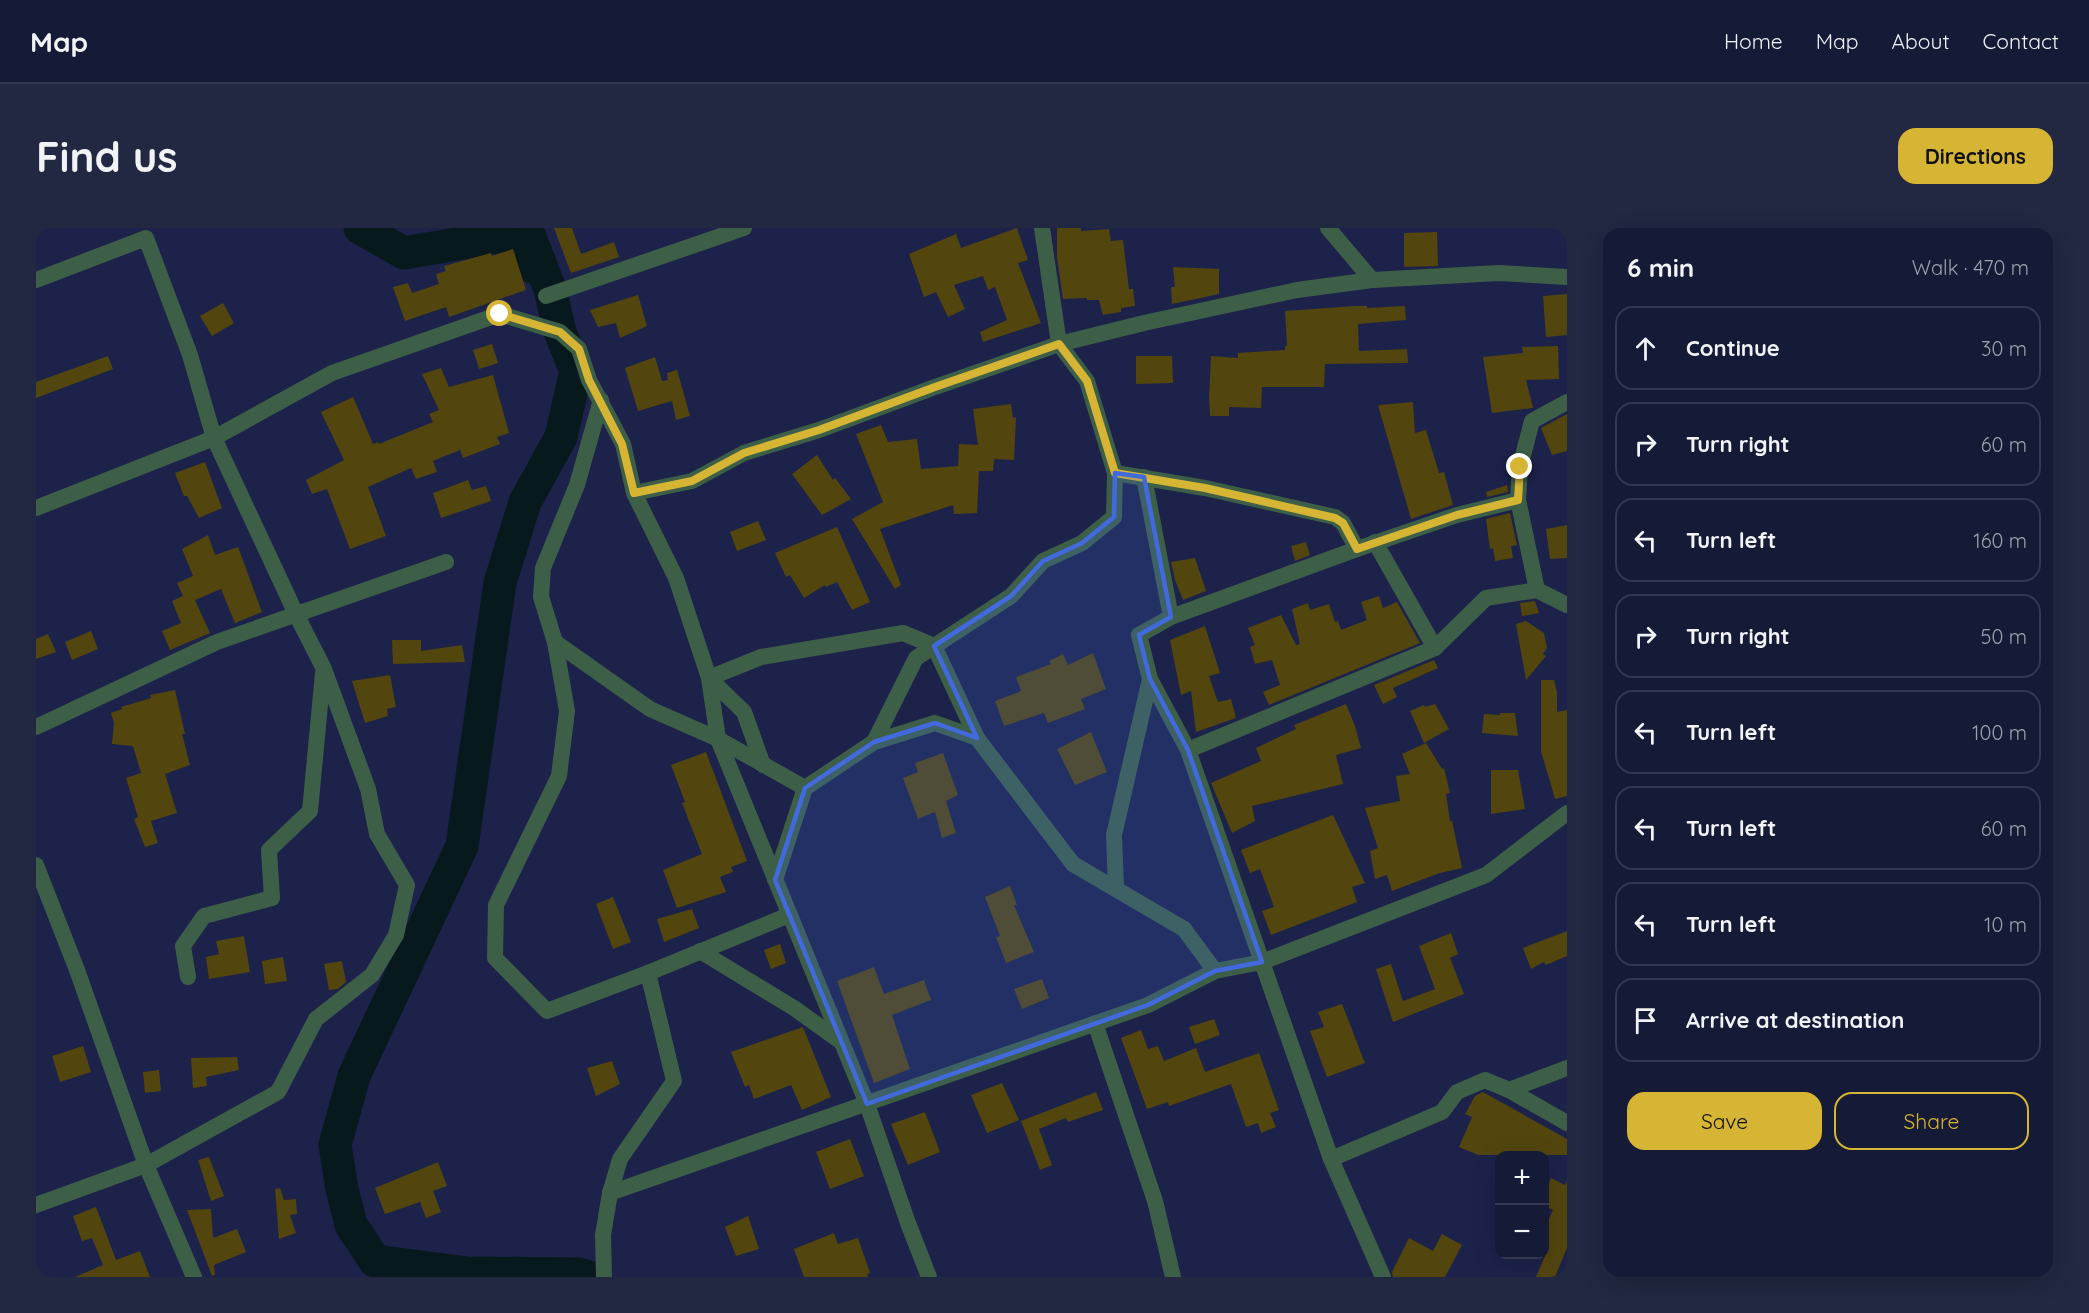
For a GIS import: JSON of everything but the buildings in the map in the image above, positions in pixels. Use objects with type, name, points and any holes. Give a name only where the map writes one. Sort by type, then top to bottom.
[{"type":"street","points":[[546,296],[744,228]]},
{"type":"street","points":[[874,742],[916,658],[1011,596],[1043,561],[1082,543],[1114,517],[1115,473],[1087,381],[1059,344],[1042,228]]},
{"type":"street","points":[[1328,228],[1372,280]]},
{"type":"street","points":[[36,280],[144,233],[190,355],[214,438],[324,669],[368,789],[377,834],[407,885],[396,935],[372,975],[316,1019],[278,1092],[146,1165],[36,1205]]},
{"type":"street","points":[[634,493],[692,481],[744,453],[819,430],[1059,344],[1144,323],[1297,290],[1372,280],[1499,273],[1567,277]]},
{"type":"street","points":[[36,508],[214,438],[332,374],[500,314],[560,332],[579,349],[589,380],[622,444],[634,493],[676,578],[709,678],[718,739],[867,1104],[929,1277]]},
{"type":"street","points":[[601,400],[577,485],[543,568],[542,597],[555,642],[567,711],[559,776],[496,905],[495,958],[547,1011],[648,973],[789,915]]},
{"type":"street","points":[[1537,590],[1518,500],[1520,467],[1532,421],[1567,402]]},
{"type":"street","points":[[1115,473],[1205,488],[1335,518],[1343,523],[1357,549]]},
{"type":"street","points":[[1144,477],[1171,617]]},
{"type":"street","points":[[1383,1277],[1331,1159],[1188,750],[1150,679],[1138,635],[1171,617],[1376,542],[1457,515],[1518,500]]},
{"type":"street","points":[[1376,542],[1435,648]]},
{"type":"street","points":[[36,727],[217,642],[446,562]]},
{"type":"street","points":[[1188,750],[1435,648],[1486,598],[1537,590],[1567,605]]},
{"type":"street","points":[[709,678],[762,657],[903,633],[934,646],[977,738],[1073,864],[1184,928],[1215,971]]},
{"type":"street","points":[[555,642],[650,709],[718,739],[805,788]]},
{"type":"street","points":[[188,977],[183,946],[204,916],[272,898],[269,850],[310,811],[324,669]]},
{"type":"street","points":[[709,678],[744,712],[763,765]]},
{"type":"street","points":[[1116,888],[1114,835],[1150,679]]},
{"type":"street","points":[[775,880],[805,788],[874,742],[935,723],[977,738]]},
{"type":"street","points":[[610,1193],[1148,1005],[1215,971],[1262,962],[1486,875],[1567,813]]},
{"type":"street","points":[[36,865],[146,1165],[194,1277]]},
{"type":"street","points":[[700,951],[794,1008],[841,1041]]},
{"type":"street","points":[[604,1277],[603,1235],[610,1193],[620,1159],[674,1081],[648,973]]},
{"type":"street","points":[[1095,1023],[1155,1201],[1173,1277]]},
{"type":"street","points":[[1509,1090],[1567,1068]]},
{"type":"street","points":[[1331,1159],[1442,1112],[1457,1092],[1485,1080],[1509,1090],[1567,1123]]},
{"type":"highlighted area","points":[[1115,473],[1144,477],[1171,617],[1139,635],[1150,679],[1188,750],[1262,962],[1215,971],[1148,1005],[867,1104],[775,880],[805,788],[874,742],[935,723],[977,738],[934,646],[1011,596],[1043,561],[1082,543],[1114,517]]},
{"type":"waterway","points":[[360,228],[404,253],[514,234],[532,267]]},
{"type":"waterway","points":[[530,237],[550,289],[560,332],[576,371],[561,437],[525,502],[500,583],[462,846],[354,1076],[335,1145],[351,1225],[375,1261],[468,1273],[579,1274],[589,1277]]},
{"type":"route","points":[[500,314],[560,332],[579,349],[589,380],[622,444],[634,493],[692,481],[744,453],[819,430],[1059,344],[1087,381],[1115,473],[1205,488],[1335,518],[1343,523],[1357,549],[1457,515],[1518,500],[1520,467]]}]
